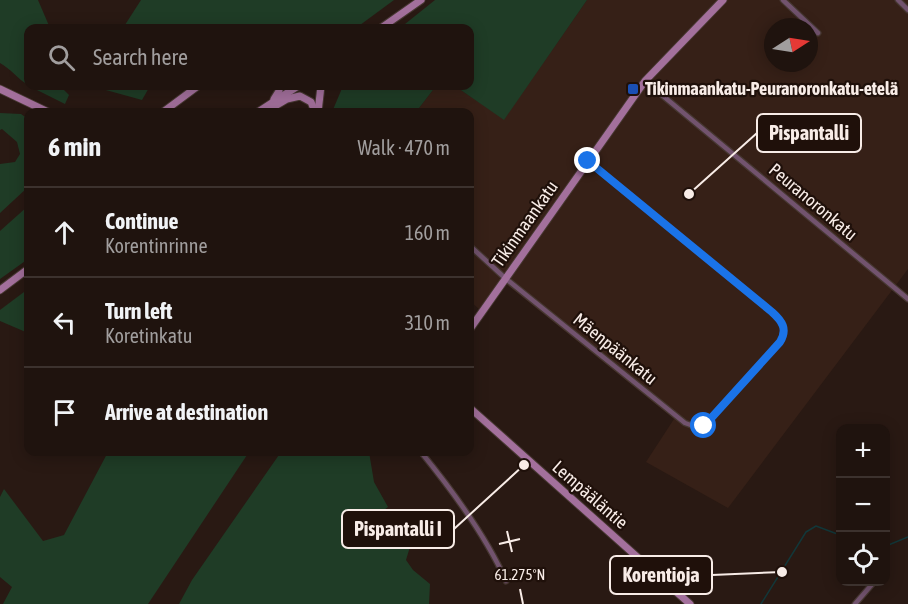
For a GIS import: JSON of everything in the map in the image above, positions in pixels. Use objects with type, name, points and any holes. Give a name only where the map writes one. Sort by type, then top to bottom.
[{"type":"main road","points":[[387,24],[421,0]]},
{"type":"main road","name":"Tikinmaankatu","points":[[474,323],[645,81],[723,0]]},
{"type":"main road","points":[[0,89],[40,108]]},
{"type":"main road","points":[[168,108],[193,90]]},
{"type":"main road","points":[[268,108],[278,90]]},
{"type":"main road","points":[[268,108],[293,90]]},
{"type":"main road","points":[[317,108],[320,90]]},
{"type":"main road","points":[[269,108],[287,99],[300,96],[308,99],[314,108]]},
{"type":"main road","points":[[0,290],[24,272]]},
{"type":"main road","name":"Lempääläntie","points":[[474,412],[690,604]]},
{"type":"street","points":[[783,0],[802,18]]},
{"type":"street","points":[[898,0],[908,10]]},
{"type":"street","name":"Peuranoronkatu","points":[[645,81],[908,299]]},
{"type":"street","name":"Mäenpäänkatu","points":[[474,250],[505,278],[686,423],[699,428],[710,422],[780,342],[784,331],[780,319],[588,161]]},
{"type":"street","points":[[424,456],[458,501],[506,581]]},
{"type":"street","points":[[855,604],[871,586]]},
{"type":"shaded area","points":[[587,0],[908,0],[908,269],[728,508],[646,462],[674,419],[501,280],[479,309],[474,305],[474,108],[419,108],[433,90],[461,90],[504,119]]},
{"type":"green space","points":[[0,0],[38,0],[48,24],[24,24],[24,82],[0,63]]},
{"type":"green space","points":[[141,0],[394,0],[361,24],[126,24]]},
{"type":"green space","points":[[435,0],[587,0],[504,120],[461,90],[474,90],[474,24],[405,24]]},
{"type":"green space","points":[[37,90],[64,90],[69,95],[65,104]]},
{"type":"green space","points":[[106,90],[148,90],[142,100]]},
{"type":"green space","points":[[341,90],[433,90],[419,108],[334,108]]},
{"type":"green space","points":[[0,113],[24,116],[24,191],[0,213],[0,164],[15,162],[20,154],[17,142],[2,129],[0,130]]},
{"type":"green space","points":[[24,210],[24,262],[0,279],[0,231]]},
{"type":"green space","points":[[24,292],[24,331],[0,321],[0,310]]},
{"type":"green space","points":[[106,456],[246,456],[148,604],[3,604],[12,587],[0,577],[0,497],[4,489],[43,541],[64,535]]},
{"type":"green space","points":[[278,456],[370,456],[374,482],[388,507],[381,512],[388,521],[395,516],[416,527],[406,560],[413,570],[430,584],[429,604],[179,604],[192,580]]},
{"type":"waterway","points":[[761,604],[806,532],[816,526],[836,534]]},
{"type":"waterway","points":[[890,544],[908,537]]},
{"type":"place","name":"Tikinmaankatu-Peuranoronkatu-etelä","points":[[633,89]]},
{"type":"place","name":"Pispantalli","points":[[689,194]]},
{"type":"place","name":"Pispantalli I","points":[[524,465]]},
{"type":"place","name":"Korentioja","points":[[782,572]]},
{"type":"route","points":[[588,161],[772,312],[783,325],[784,331],[780,342],[704,426]]}]
